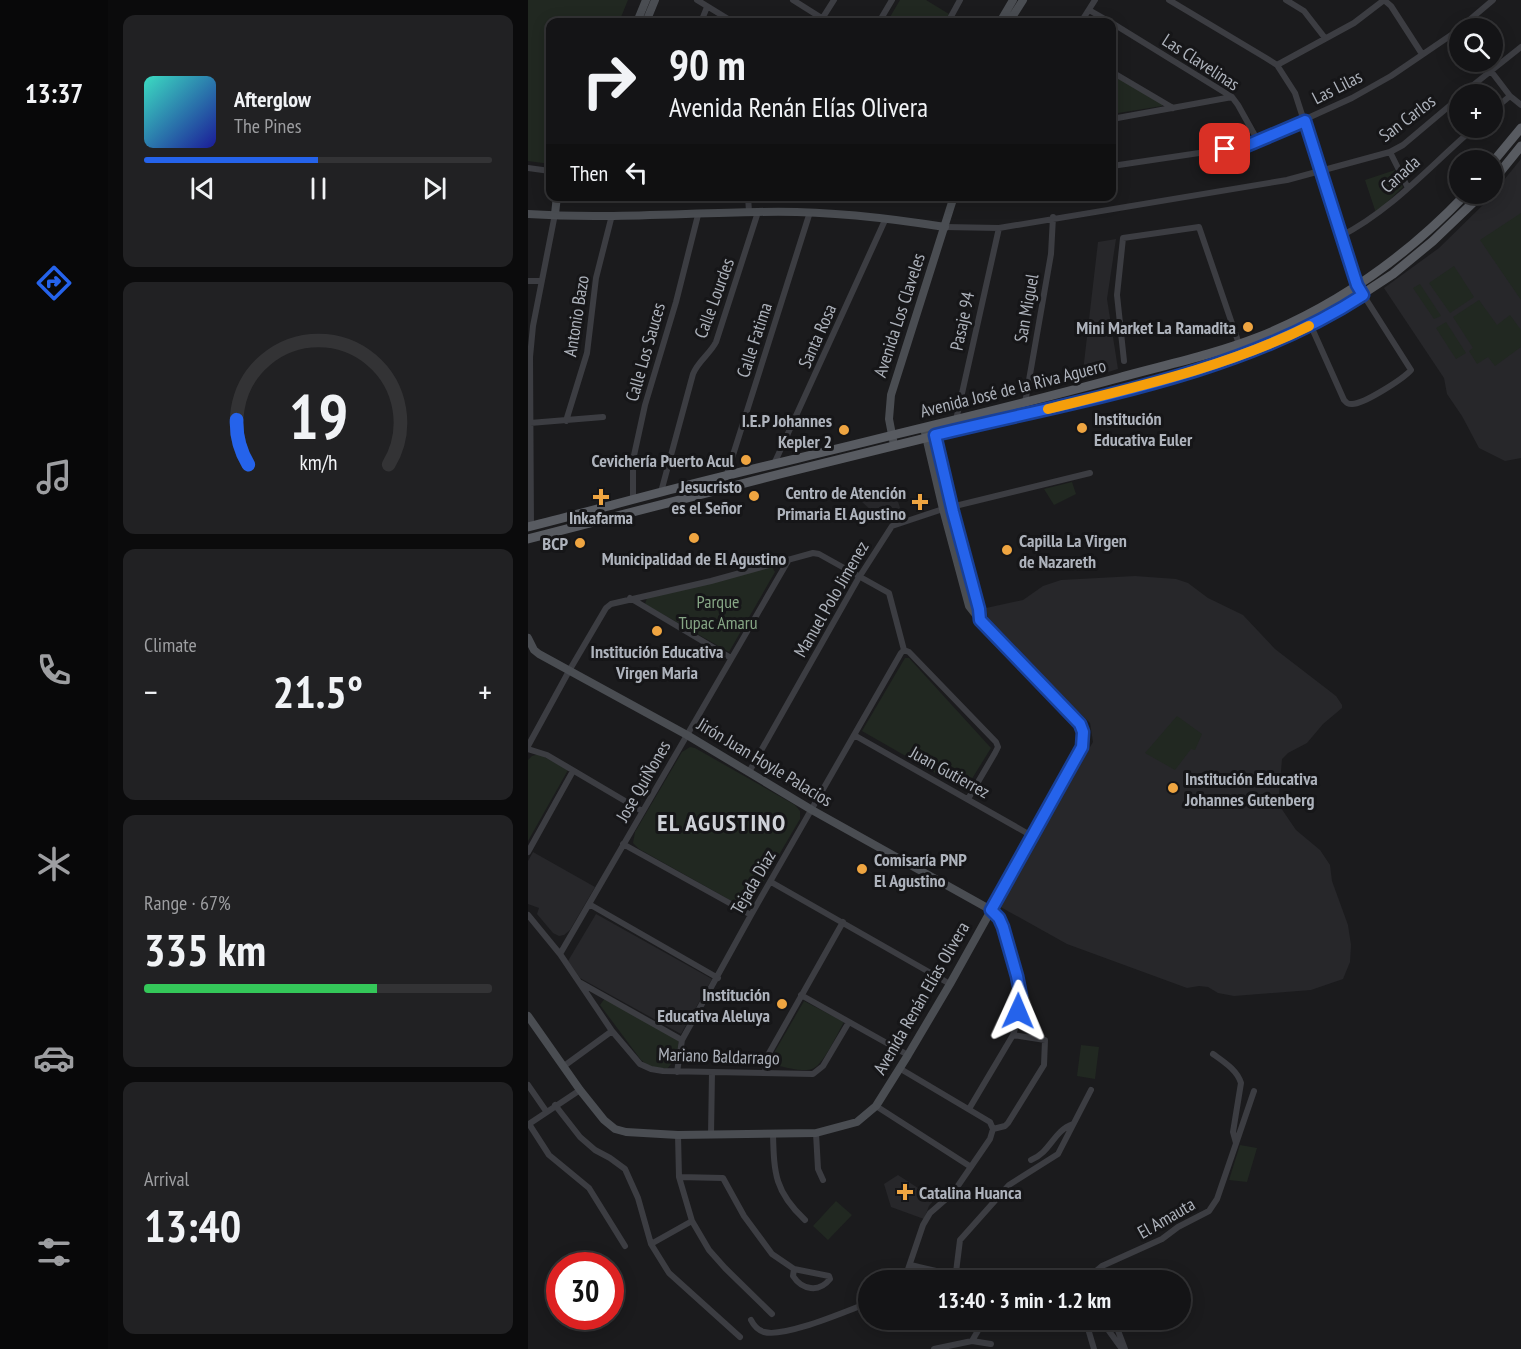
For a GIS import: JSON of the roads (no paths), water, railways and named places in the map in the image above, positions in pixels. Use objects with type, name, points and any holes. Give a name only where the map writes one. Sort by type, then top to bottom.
[{"type":"main road","points":[[1503,150],[1521,128]]},
{"type":"main road","points":[[1503,168],[1521,146]]},
{"type":"main road","name":"Avenida José de la Riva Aguero","points":[[930,432],[956,421],[988,418],[1025,403],[1204,356],[1262,336],[1321,308],[1357,285],[1400,254],[1456,204]]},
{"type":"main road","name":"Avenida José de la Riva Aguero","points":[[530,527],[774,465],[930,432],[1192,371],[1256,350],[1311,326],[1363,295],[1412,259],[1472,204]]},
{"type":"main road","points":[[1452,208],[1461,216]]},
{"type":"main road","name":"Avenida José de la Riva Aguero","points":[[528,539],[893,440]]},
{"type":"street","points":[[639,18],[646,0]]},
{"type":"street","points":[[648,18],[655,0]]},
{"type":"street","points":[[697,0],[726,18]]},
{"type":"street","points":[[793,0],[819,18]]},
{"type":"street","points":[[825,18],[834,0]]},
{"type":"street","points":[[881,18],[892,0]]},
{"type":"street","points":[[950,18],[960,0]]},
{"type":"street","points":[[1002,18],[1013,0]]},
{"type":"street","points":[[1012,18],[1023,0]]},
{"type":"street","points":[[1084,18],[1095,0]]},
{"type":"street","points":[[1169,0],[1277,65],[1295,93],[1357,285],[1411,370],[1364,401],[1348,403],[1341,393],[1311,326]]},
{"type":"street","points":[[1286,0],[1304,11],[1325,38]]},
{"type":"street","points":[[1277,65],[1354,23],[1384,0],[1391,6],[1422,54]]},
{"type":"street","name":"Las Lilas","points":[[1473,18],[1494,0]]},
{"type":"street","points":[[703,18],[707,7]]},
{"type":"street","name":"Las Clavelinas","points":[[1089,10],[1103,18]]},
{"type":"street","name":"Las Clavelinas","points":[[1116,26],[1232,97],[1258,141]]},
{"type":"street","name":"Las Lilas","points":[[1116,165],[1246,146],[1352,98],[1391,76],[1449,36]]},
{"type":"street","name":"San Carlos","points":[[1503,61],[1521,47]]},
{"type":"street","name":"San Carlos","points":[[1475,84],[1489,72]]},
{"type":"street","points":[[1491,72],[1510,96],[1521,105]]},
{"type":"street","points":[[1116,74],[1174,108]]},
{"type":"street","points":[[1503,102],[1510,96]]},
{"type":"street","points":[[1116,118],[1232,97]]},
{"type":"street","name":"San Carlos","points":[[945,227],[999,228],[1053,217],[1287,180],[1390,152],[1402,145],[1449,106]]},
{"type":"street","name":"Canada","points":[[1341,236],[1365,224],[1463,138]]},
{"type":"street","points":[[1390,152],[1408,188]]},
{"type":"street","points":[[528,168],[546,170]]},
{"type":"street","points":[[530,527],[530,357],[533,326],[556,201]]},
{"type":"street","name":"Calle Lourdes","points":[[661,492],[693,374],[697,364],[710,353],[716,342],[754,212],[750,201]]},
{"type":"street","name":"Avenida Los Claveles","points":[[893,440],[889,419],[891,395],[953,201]]},
{"type":"street","points":[[528,214],[810,212],[886,218],[945,227]]},
{"type":"street","name":"Calle Fatima","points":[[726,477],[810,212]]},
{"type":"street","name":"Calle Los Sauces","points":[[633,500],[633,460],[645,405],[676,302],[698,214]]},
{"type":"street","name":"Antonio Bazo","points":[[566,421],[587,353],[596,278],[612,215]]},
{"type":"street","name":"San Miguel","points":[[1025,403],[1051,254],[1053,217]]},
{"type":"street","name":"Santa Rosa","points":[[774,465],[886,218]]},
{"type":"street","points":[[1124,361],[1117,295],[1123,238],[1134,236],[1199,227],[1239,344]]},
{"type":"street","name":"Pasaje 94","points":[[956,421],[999,228]]},
{"type":"street","points":[[528,281],[542,281]]},
{"type":"street","points":[[530,423],[603,417]]},
{"type":"street","name":"Avenida Renán Elías Olivera","points":[[816,1133],[857,1122],[876,1107],[950,984],[1082,747],[1083,732],[1080,724],[969,606],[964,571],[930,432]]},
{"type":"street","name":"Manuel Polo Jimenez","points":[[749,772],[860,575],[892,526],[947,508],[1090,473]]},
{"type":"street","points":[[642,812],[548,755],[528,747],[606,608],[630,598],[711,581],[813,553],[860,575],[891,596],[904,650],[996,742],[998,747],[968,799]]},
{"type":"street","name":"Jose QuiÑones","points":[[560,954],[788,561]]},
{"type":"street","points":[[630,598],[731,658]]},
{"type":"street","name":"Jirón Juan Hoyle Palacios","points":[[528,638],[534,650],[569,671],[687,735],[812,810],[991,910]]},
{"type":"street","name":"Tejada Diaz","points":[[677,1072],[682,1040],[751,915],[904,650]]},
{"type":"street","name":"Juan Gutierrez","points":[[854,735],[1032,836]]},
{"type":"street","points":[[528,852],[573,771]]},
{"type":"street","points":[[623,844],[751,915]]},
{"type":"street","points":[[771,882],[950,984]]},
{"type":"street","points":[[589,904],[718,978]]},
{"type":"street","points":[[969,1109],[1012,1035],[1017,1023],[1021,996],[1003,927],[999,918],[991,910]]},
{"type":"street","name":"Mariano Baldarrago","points":[[528,915],[531,925],[560,954],[612,1031],[640,1064],[651,1069],[677,1072],[809,1074],[817,1072],[823,1066],[849,1022]]},
{"type":"street","points":[[765,1073],[768,1055],[843,922]]},
{"type":"street","points":[[578,982],[682,1040]]},
{"type":"street","points":[[801,995],[908,1055]]},
{"type":"street","points":[[528,1016],[580,1090],[604,1120],[615,1129],[626,1132],[678,1135],[816,1133],[818,1169],[823,1180]]},
{"type":"street","points":[[564,1066],[612,1031]]},
{"type":"street","points":[[993,1129],[1008,1123],[1044,1065],[1045,1040],[1012,1035]]},
{"type":"street","points":[[1213,1054],[1231,1068],[1239,1078],[1240,1093],[1233,1132],[1236,1143]]},
{"type":"street","points":[[899,1068],[990,1122],[993,1129],[990,1138],[953,1193],[930,1213],[923,1225],[908,1270]]},
{"type":"street","points":[[711,1135],[712,1072]]},
{"type":"street","points":[[528,1085],[546,1111]]},
{"type":"street","points":[[580,1090],[529,1124],[549,1155],[589,1188],[625,1246]]},
{"type":"street","points":[[956,1270],[960,1240],[1009,1185],[1058,1154],[1091,1090]]},
{"type":"street","name":"El Amauta","points":[[1097,1270],[1162,1239],[1178,1227],[1209,1210],[1217,1199],[1254,1091]]},
{"type":"street","points":[[555,1105],[580,1137],[625,1169],[638,1198],[651,1244],[669,1273],[740,1337]]},
{"type":"street","points":[[876,1107],[971,1167]]},
{"type":"street","points":[[1031,1160],[1041,1156],[1064,1127],[1074,1124]]},
{"type":"street","points":[[772,1134],[778,1184],[785,1199],[805,1220]]},
{"type":"street","points":[[678,1135],[679,1178],[692,1221],[709,1250],[772,1314]]},
{"type":"street","points":[[1048,1148],[1058,1154]]},
{"type":"street","points":[[679,1178],[719,1177],[726,1181],[734,1200],[772,1254],[794,1269],[829,1276],[830,1279],[818,1287],[806,1288],[793,1276],[794,1269]]},
{"type":"street","points":[[651,1244],[692,1221]]},
{"type":"street","points":[[910,1265],[932,1270]]},
{"type":"street","points":[[751,1320],[755,1328],[764,1332],[781,1332],[858,1306]]},
{"type":"street","points":[[972,1341],[978,1330]]},
{"type":"street","points":[[1089,1330],[1094,1349]]},
{"type":"street","points":[[1108,1330],[1123,1349]]},
{"type":"street","points":[[1117,1330],[1123,1349]]},
{"type":"street","points":[[934,1349],[972,1341],[991,1344]]},
{"type":"place","name":"Mini Market La Ramadita","points":[[1248,327]]},
{"type":"place","name":"Institución Educativa Euler","points":[[1082,428]]},
{"type":"place","name":"I.E.P Johannes Kepler 2","points":[[844,430]]},
{"type":"place","name":"Cevichería Puerto Acul","points":[[746,460]]},
{"type":"place","name":"Jesucristo es el Señor","points":[[754,496]]},
{"type":"place","name":"Inkafarma","points":[[601,497]]},
{"type":"place","name":"Centro de Atención Primaria El Agustino","points":[[920,502]]},
{"type":"place","name":"Municipalidad de El Agustino","points":[[694,538]]},
{"type":"place","name":"BCP","points":[[580,543]]},
{"type":"place","name":"Capilla La Virgen de Nazareth","points":[[1007,550]]},
{"type":"place","name":"Institución Educativa Virgen Maria","points":[[657,631]]},
{"type":"place","name":"Institución Educativa Johannes Gutenberg","points":[[1173,788]]},
{"type":"place","name":"Comisaría PNP El Agustino","points":[[862,869]]},
{"type":"place","name":"Institución Educativa Aleluya","points":[[782,1004]]},
{"type":"place","name":"Catalina Huanca","points":[[905,1192]]},
{"type":"district","name":"EL AGUSTINO","points":[[722,822]]},
{"type":"park label","name":"Parque Tupac Amaru","points":[[718,611]]}]
